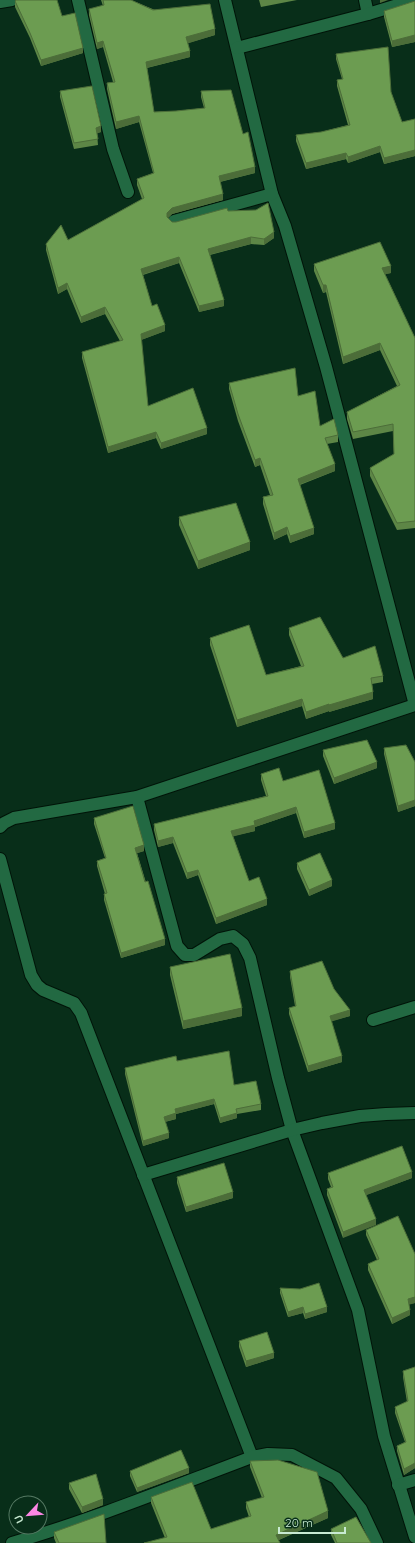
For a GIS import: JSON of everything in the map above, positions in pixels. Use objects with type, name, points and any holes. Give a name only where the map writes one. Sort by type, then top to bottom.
[{"type":"street","points":[[0,2],[12,0]]},
{"type":"street","points":[[78,0],[113,149],[128,192]]},
{"type":"street","points":[[0,827],[4,823],[20,817],[137,797],[415,705],[326,367],[284,226],[272,194],[225,0]]},
{"type":"street","points":[[365,0],[368,14]]},
{"type":"street","points":[[237,48],[368,14],[414,0]]},
{"type":"street","points":[[174,222],[272,194]]},
{"type":"street","points":[[137,797],[177,946],[184,955],[194,955],[220,939],[233,936],[243,944],[250,958],[278,1078],[292,1130],[358,1310],[384,1436],[415,1537]]},
{"type":"street","points":[[0,860],[31,975],[37,985],[43,990],[74,1003],[81,1013],[252,1457]]},
{"type":"street","points":[[373,1020],[415,1007]]},
{"type":"street","points":[[143,1175],[292,1130],[360,1116],[415,1113]]},
{"type":"street","points":[[12,1543],[49,1538],[139,1500],[252,1457],[268,1454],[292,1455],[336,1478],[361,1509],[377,1543]]},
{"type":"street","points":[[398,1484],[415,1480]]},
{"type":"building","points":[[57,0],[62,16],[75,13],[83,48],[41,60],[15,1]]},
{"type":"building","points":[[103,0],[131,0],[153,10],[210,4],[215,29],[186,37],[190,51],[146,62],[154,112],[205,108],[201,91],[231,90],[243,134],[248,132],[255,167],[219,176],[223,194],[172,208],[167,213],[167,217],[172,222],[176,222],[227,208],[228,211],[256,210],[268,203],[274,232],[264,239],[251,237],[208,249],[224,300],[199,306],[179,257],[141,269],[152,306],[157,304],[165,325],[141,334],[148,406],[193,388],[207,428],[161,443],[156,432],[108,447],[82,352],[123,340],[105,307],[81,317],[67,283],[58,288],[46,244],[61,225],[68,240],[144,198],[137,179],[154,173],[139,116],[116,122],[107,83],[115,82],[103,41],[97,43],[89,9],[104,5]]},
{"type":"building","points":[[415,1],[415,35],[392,41],[384,11]]},
{"type":"building","points":[[388,47],[391,92],[402,122],[415,119],[415,150],[384,158],[380,146],[348,157],[346,153],[306,163],[296,135],[321,132],[350,125],[337,80],[343,79],[336,54]]},
{"type":"building","points":[[92,86],[101,126],[96,128],[98,139],[74,143],[60,91]]},
{"type":"building","points":[[380,242],[391,266],[382,268],[415,338],[415,521],[397,523],[370,468],[394,454],[393,424],[353,432],[347,412],[400,385],[380,343],[343,357],[326,285],[323,285],[314,264]]},
{"type":"building","points":[[295,368],[298,396],[315,391],[320,426],[334,419],[338,435],[325,438],[335,464],[298,479],[314,528],[290,536],[287,527],[274,533],[263,497],[273,495],[260,458],[255,460],[238,414],[229,383]]},
{"type":"building","points":[[236,503],[250,542],[198,561],[179,517]]},
{"type":"building","points":[[320,617],[343,658],[375,646],[383,676],[371,678],[373,692],[306,712],[302,699],[237,720],[210,638],[249,625],[266,675],[304,666],[289,628]]},
{"type":"building","points":[[367,740],[377,762],[334,778],[323,750]]},
{"type":"building","points":[[406,745],[415,762],[415,800],[398,806],[384,748]]},
{"type":"building","points":[[279,768],[283,781],[319,770],[335,823],[304,832],[296,807],[254,821],[255,825],[231,831],[249,881],[259,877],[267,899],[216,918],[198,870],[187,873],[173,837],[158,841],[154,824],[268,796],[261,774]]},
{"type":"building","points":[[133,806],[144,845],[135,848],[145,882],[148,881],[165,939],[121,953],[104,894],[107,893],[97,861],[106,858],[94,818]]},
{"type":"building","points":[[320,853],[332,880],[309,890],[297,863]]},
{"type":"building","points":[[230,954],[242,1008],[183,1021],[170,967]]},
{"type":"building","points":[[322,961],[334,989],[350,1010],[330,1016],[342,1056],[308,1066],[289,1008],[296,1006],[290,971]]},
{"type":"building","points":[[229,1051],[234,1085],[256,1081],[261,1104],[236,1109],[237,1113],[220,1118],[214,1099],[175,1109],[176,1113],[164,1117],[169,1133],[143,1141],[125,1068],[176,1056],[177,1061]]},
{"type":"building","points":[[402,1146],[412,1172],[364,1190],[376,1219],[343,1232],[327,1189],[333,1187],[328,1173]]},
{"type":"building","points":[[224,1163],[233,1192],[186,1207],[177,1177]]},
{"type":"building","points":[[398,1216],[415,1254],[415,1297],[408,1299],[410,1310],[392,1318],[368,1264],[379,1259],[366,1230]]},
{"type":"building","points":[[319,1283],[327,1307],[305,1314],[303,1307],[288,1312],[280,1288],[300,1289]]},
{"type":"building","points":[[267,1332],[274,1353],[246,1361],[239,1341]]},
{"type":"building","points":[[415,1367],[415,1463],[404,1469],[397,1446],[406,1442],[395,1407],[408,1401],[403,1371]]},
{"type":"building","points":[[181,1450],[189,1468],[137,1488],[130,1471]]},
{"type":"building","points":[[278,1460],[317,1472],[328,1511],[276,1535],[280,1543],[144,1543],[167,1537],[151,1497],[192,1482],[211,1529],[251,1516],[246,1502],[264,1497],[250,1461]]},
{"type":"building","points":[[96,1474],[103,1499],[82,1507],[69,1483]]},
{"type":"building","points":[[104,1514],[106,1543],[59,1543],[54,1532]]},
{"type":"building","points":[[356,1517],[371,1543],[337,1543],[331,1529]]}]
